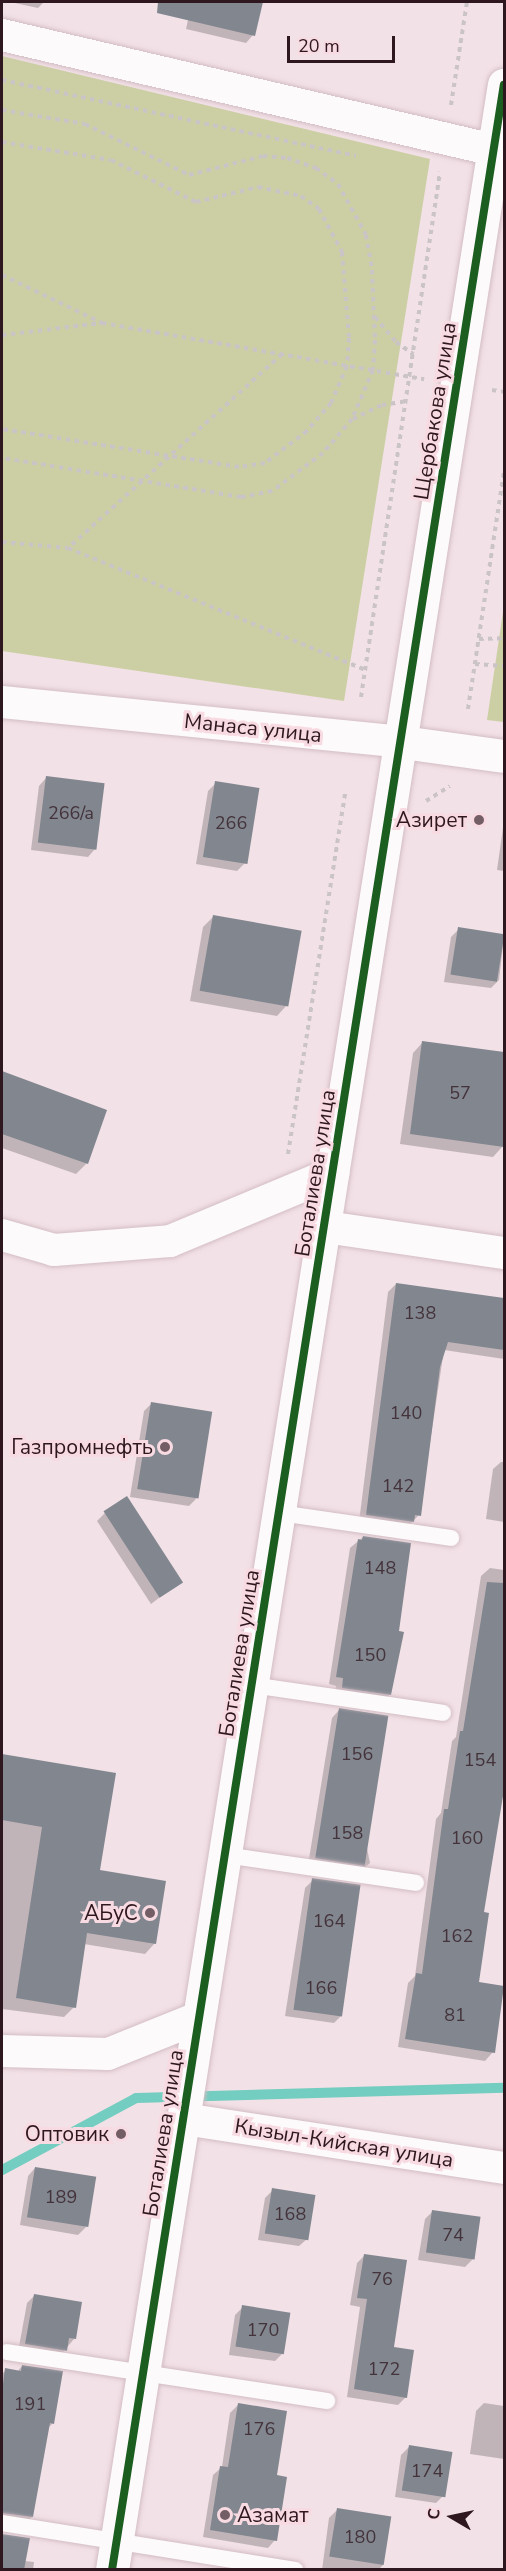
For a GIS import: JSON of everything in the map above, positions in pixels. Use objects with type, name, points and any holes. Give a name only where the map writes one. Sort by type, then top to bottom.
[{"type":"street","points":[[2,35],[499,150]]},
{"type":"street","name":"Щербакова улица","points":[[402,742],[499,150],[504,85]]},
{"type":"street","name":"Манаса улица","points":[[2,702],[402,742],[504,756]]},
{"type":"street","name":"Боталиева улица","points":[[114,2555],[402,742]]},
{"type":"street","points":[[2,1235],[54,1250],[170,1240],[333,1173]]},
{"type":"street","points":[[325,1227],[504,1253]]},
{"type":"street","points":[[2,2051],[108,2054],[200,2017]]},
{"type":"street","name":"Кызыл-Кийская улица","points":[[184,2119],[504,2168]]},
{"type":"lane","points":[[280,1513],[451,1538]]},
{"type":"lane","points":[[252,1685],[443,1713]]},
{"type":"lane","points":[[225,1855],[416,1883]]},
{"type":"lane","points":[[7,2352],[327,2401]]},
{"type":"lane","points":[[2,2523],[114,2555],[296,2570]]},
{"type":"path","points":[[450,117],[467,2]]},
{"type":"path","points":[[2,80],[359,157]]},
{"type":"path","points":[[2,110],[85,124],[189,175],[263,156],[287,158],[315,168],[338,184],[366,235],[375,317],[373,370],[352,419],[323,453],[272,491],[241,497],[2,458]]},
{"type":"path","points":[[2,142],[111,160],[196,202],[258,187],[301,196],[319,210],[342,252],[349,308],[347,366],[323,414],[289,447],[265,463],[239,467],[2,429]]},
{"type":"path","points":[[361,697],[441,165]]},
{"type":"path","points":[[428,172],[440,174]]},
{"type":"path","points":[[2,275],[102,323],[431,380]]},
{"type":"path","points":[[375,317],[396,342],[413,354]]},
{"type":"path","points":[[2,335],[102,323]]},
{"type":"path","points":[[68,548],[282,354]]},
{"type":"path","points":[[492,390],[504,392]]},
{"type":"path","points":[[352,419],[382,405],[406,401]]},
{"type":"path","points":[[468,709],[504,471]]},
{"type":"path","points":[[2,542],[68,548],[366,670]]},
{"type":"path","points":[[479,639],[504,638]]},
{"type":"path","points":[[475,664],[504,666]]},
{"type":"path","points":[[424,803],[458,780]]},
{"type":"path","points":[[288,1154],[345,793]]},
{"type":"green space","points":[[2,56],[430,159],[344,701],[2,651]]},
{"type":"green space","points":[[504,605],[504,722],[487,720]]},
{"type":"building","points":[[158,2],[263,2],[255,36],[157,13]]},
{"type":"building","points":[[46,776],[105,783],[96,850],[38,843]]},
{"type":"building","points":[[215,781],[259,788],[247,864],[203,857]]},
{"type":"building","points":[[213,915],[302,931],[288,1006],[200,991]]},
{"type":"building","points":[[458,927],[504,934],[497,982],[450,974]]},
{"type":"building","points":[[422,1041],[504,1052],[504,1147],[410,1134]]},
{"type":"building","points":[[2,1071],[107,1110],[88,1164],[2,1134]]},
{"type":"building","points":[[396,1283],[504,1298],[504,1350],[448,1342],[440,1367],[421,1516],[415,1515],[414,1522],[366,1515]]},
{"type":"building","points":[[151,1402],[212,1412],[198,1499],[137,1489]]},
{"type":"building","points":[[127,1496],[183,1582],[160,1598],[104,1511]]},
{"type":"building","points":[[363,1536],[411,1543],[399,1631],[404,1632],[391,1695],[342,1688],[343,1678],[336,1677],[358,1539],[362,1540]]},
{"type":"building","points":[[487,1582],[504,1583],[504,1790],[484,1912],[489,1913],[479,1982],[504,1986],[495,2053],[405,2039],[416,1973],[422,1974],[444,1809],[448,1809],[460,1731],[463,1731]]},
{"type":"building","points":[[339,1708],[388,1716],[365,1866],[315,1858]]},
{"type":"building","points":[[2,1754],[116,1773],[100,1870],[166,1881],[156,1944],[87,1933],[76,2008],[16,1998],[42,1827],[2,1820]]},
{"type":"building","points":[[312,1878],[361,1885],[342,2017],[293,2010]]},
{"type":"building","points":[[35,2167],[96,2177],[88,2227],[27,2217]]},
{"type":"building","points":[[272,2188],[315,2195],[308,2240],[265,2233]]},
{"type":"building","points":[[432,2210],[481,2217],[475,2259],[426,2253]]},
{"type":"building","points":[[364,2254],[407,2260],[394,2347],[414,2350],[407,2398],[354,2389],[367,2299],[357,2298]]},
{"type":"building","points":[[34,2294],[82,2302],[76,2339],[69,2338],[67,2351],[25,2344]]},
{"type":"building","points":[[242,2305],[290,2313],[284,2354],[235,2346]]},
{"type":"building","points":[[22,2365],[63,2371],[54,2424],[50,2423],[33,2517],[2,2513],[2,2392],[5,2368],[21,2371]]},
{"type":"building","points":[[238,2403],[287,2411],[277,2475],[287,2477],[277,2541],[210,2530],[220,2466],[228,2467]]},
{"type":"building","points":[[409,2445],[452,2452],[445,2497],[402,2490]]},
{"type":"building","points":[[337,2508],[391,2517],[384,2565],[329,2556]]},
{"type":"building","points":[[2,2534],[30,2538],[24,2570],[2,2570]]},
{"type":"waterway","points":[[2,2170],[136,2098],[504,2088]]},
{"type":"cycle path","points":[[112,2570],[504,85]]},
{"type":"place","name":"Азирет","points":[[479,820]]},
{"type":"place","name":"Газпромнефть","points":[[165,1447]]},
{"type":"place","name":"АБуС","points":[[150,1913]]},
{"type":"place","name":"Оптовик","points":[[121,2134]]},
{"type":"place","name":"Азамат","points":[[225,2515]]}]
